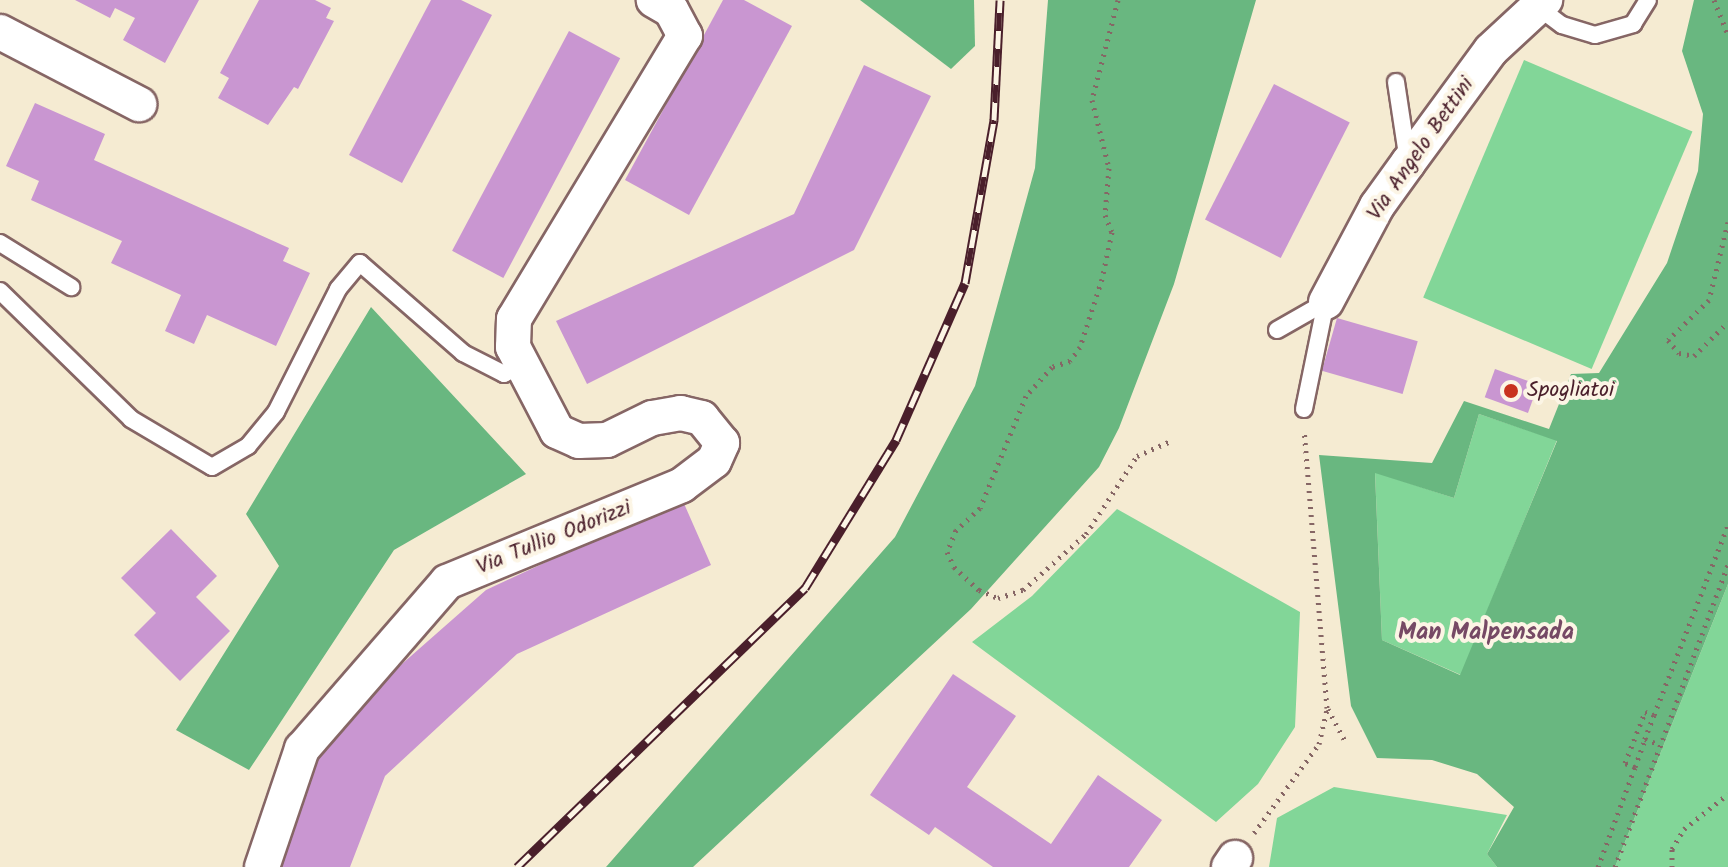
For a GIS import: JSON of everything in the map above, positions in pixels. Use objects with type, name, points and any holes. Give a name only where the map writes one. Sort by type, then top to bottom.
[{"type":"street","name":"Via Tullio Odorizzi","points":[[262,867],[302,749],[447,582],[682,485],[714,461],[722,443],[702,418],[681,413],[652,418],[607,440],[579,441],[557,431],[513,347],[514,319],[685,36],[671,10],[654,0]]},
{"type":"street","name":"Via Angelo Bettini","points":[[1326,302],[1377,206],[1408,163],[1491,50],[1542,3]]},
{"type":"street","points":[[0,32],[139,104]]},
{"type":"lane","points":[[1542,3],[1562,25],[1595,35],[1633,24],[1648,0]]},
{"type":"lane","points":[[1396,82],[1408,163]]},
{"type":"lane","points":[[0,243],[71,287]]},
{"type":"lane","points":[[0,291],[131,419],[212,467],[248,446],[276,412],[338,289],[360,263],[463,353],[504,374],[521,364]]},
{"type":"lane","points":[[1277,330],[1326,302]]},
{"type":"lane","name":"Via Angelo Bettini","points":[[1304,409],[1326,302]]},
{"type":"path","points":[[1118,0],[1092,100],[1109,168],[1105,215],[1112,232],[1102,279],[1080,347],[1070,361],[1052,367],[1026,396],[987,494],[956,530],[947,552],[954,567],[979,590],[998,598],[1023,590],[1086,534],[1137,456],[1170,441]]},
{"type":"path","points":[[1714,0],[1728,34]]},
{"type":"path","points":[[1728,222],[1709,300],[1668,340],[1679,353],[1694,356],[1728,322]]},
{"type":"path","points":[[1232,863],[1319,744],[1327,708],[1304,409]]},
{"type":"path","points":[[1598,867],[1728,525]]},
{"type":"path","points":[[1615,867],[1658,744],[1728,564]]},
{"type":"path","points":[[1327,708],[1345,741]]},
{"type":"path","points":[[1635,767],[1625,763],[1645,712],[1654,715]]},
{"type":"path","points":[[1645,739],[1658,744]]},
{"type":"path","points":[[1672,867],[1672,849],[1684,829],[1728,794]]},
{"type":"green space","points":[[860,0],[974,0],[975,46],[951,69]]},
{"type":"green space","points":[[1048,0],[1256,0],[1174,284],[1119,428],[1099,467],[971,609],[693,867],[606,867],[895,537],[975,386],[1035,168]]},
{"type":"green space","points":[[1694,0],[1728,0],[1728,584],[1615,867],[1497,867],[1487,854],[1514,807],[1477,774],[1432,760],[1377,758],[1351,706],[1319,455],[1432,463],[1464,401],[1549,429],[1571,374],[1599,373],[1667,263],[1698,171],[1703,114],[1682,51]],"holes":[[[1479,414],[1557,441],[1460,675],[1382,640],[1375,473],[1454,498]]]},
{"type":"green space","points":[[1524,60],[1692,132],[1592,369],[1423,297]]},
{"type":"green space","points":[[371,307],[526,474],[394,550],[249,770],[176,730],[279,566],[246,514]]},
{"type":"green space","points":[[1479,414],[1557,440],[1461,675],[1382,640],[1375,472],[1454,498]]},
{"type":"green space","points":[[1117,509],[1300,612],[1295,727],[1258,784],[1216,822],[972,642],[1032,596]]},
{"type":"green space","points":[[1728,584],[1728,867],[1615,867]]},
{"type":"green space","points":[[1334,787],[1507,815],[1487,854],[1497,867],[1269,867],[1277,818]]},
{"type":"building","points":[[75,0],[199,0],[165,63],[123,40],[135,18],[115,8],[110,18]]},
{"type":"building","points":[[259,0],[315,0],[331,8],[326,18],[334,21],[298,89],[294,87],[268,125],[218,98],[229,78],[220,73]]},
{"type":"building","points":[[431,0],[461,0],[492,15],[402,183],[349,155]]},
{"type":"building","points":[[723,0],[744,0],[792,26],[689,215],[625,180]]},
{"type":"building","points":[[569,31],[620,58],[503,278],[452,251]]},
{"type":"building","points":[[864,65],[931,96],[854,250],[587,384],[556,321],[794,214]]},
{"type":"building","points":[[1274,84],[1350,123],[1281,258],[1205,219]]},
{"type":"building","points":[[35,103],[105,134],[94,160],[289,248],[283,261],[310,273],[276,346],[207,315],[194,344],[165,331],[181,295],[111,263],[122,241],[31,200],[39,181],[6,166]]},
{"type":"building","points":[[1337,318],[1418,341],[1403,394],[1322,371]]},
{"type":"building","name":"Spogliatoi","points":[[1495,369],[1538,385],[1528,413],[1485,397]]},
{"type":"building","points":[[682,499],[711,565],[517,654],[385,776],[350,867],[274,867],[318,749],[336,722],[486,590]]},
{"type":"building","points":[[171,529],[217,576],[196,597],[230,631],[180,681],[134,635],[156,613],[121,578]]},
{"type":"building","points":[[953,674],[1016,716],[967,787],[1051,844],[1098,775],[1162,820],[1129,867],[993,867],[935,827],[929,835],[870,795]]},
{"type":"railway","points":[[517,867],[805,588],[896,440],[965,283],[994,120],[1000,0]]},
{"type":"place","name":"Spogliatoi","points":[[1511,391]]},
{"type":"district","name":"Man Malpensada","points":[[1486,633]]}]
